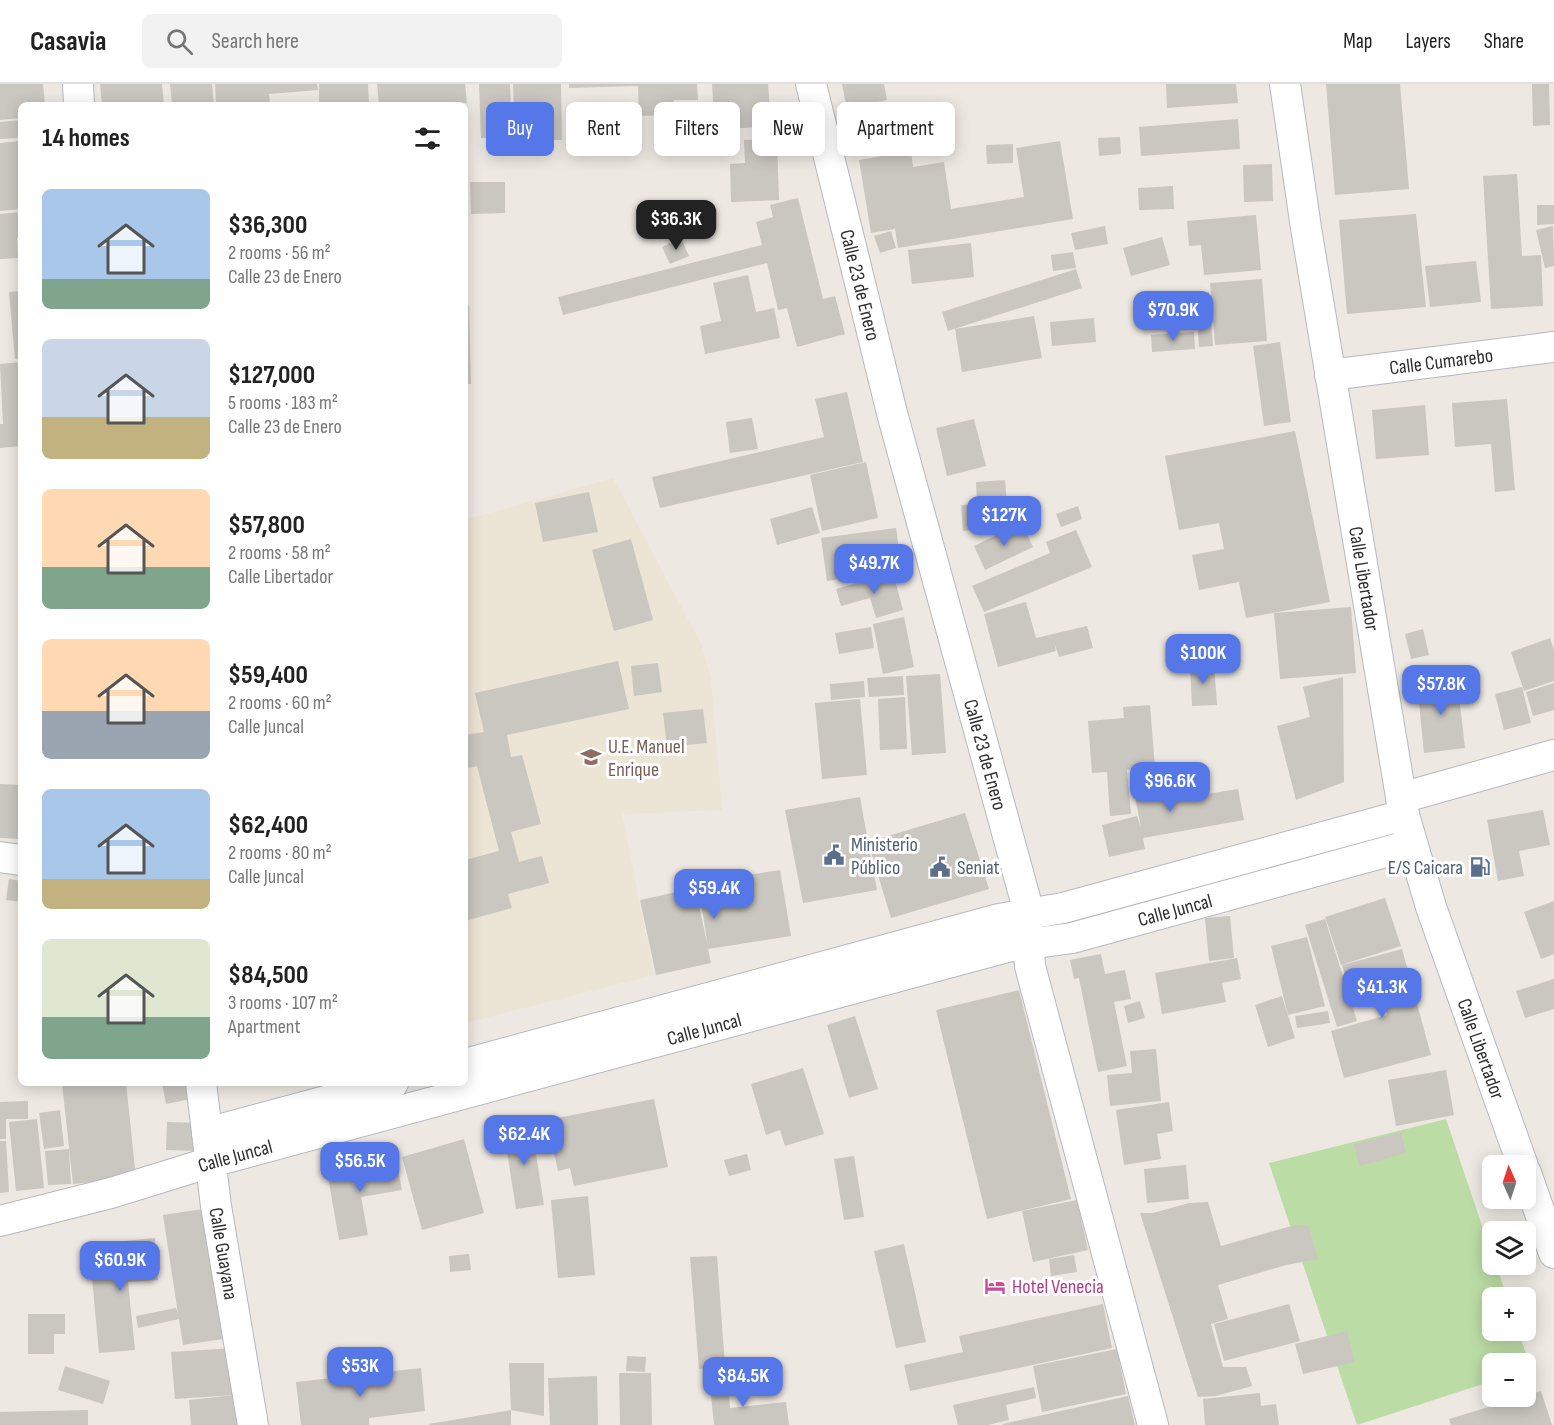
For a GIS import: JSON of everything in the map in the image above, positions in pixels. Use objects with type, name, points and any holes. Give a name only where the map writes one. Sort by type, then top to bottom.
[{"type":"street","points":[[78,84],[79,102]]},
{"type":"street","name":"Calle 23 de Enero","points":[[811,84],[892,413],[1025,898],[1030,966],[1153,1425]]},
{"type":"street","name":"Calle Libertador","points":[[1285,84],[1330,375],[1402,806],[1431,907],[1519,1155]]},
{"type":"street","name":"Calle Cumarebo","points":[[1330,375],[1554,347]]},
{"type":"street","name":"Calle Juncal","points":[[468,1063],[999,919],[1063,908],[1402,806],[1554,755]]},
{"type":"street","name":"Calle Juncal","points":[[468,1083],[995,950],[1071,938],[1412,845]]},
{"type":"street","points":[[0,857],[18,860]]},
{"type":"street","name":"Calle Guayana","points":[[201,1086],[253,1425]]},
{"type":"street","name":"Calle Juncal","points":[[0,1221],[111,1193],[209,1148],[385,1086]]},
{"type":"street","name":"Calle Juncal","points":[[209,1148],[455,1086]]},
{"type":"street","points":[[1536,1202],[1554,1253]]},
{"type":"shaded area","name":"U.E. Manuel Enrique","points":[[613,478],[702,646],[711,679],[722,810],[622,814],[654,975],[468,1022],[468,519]]},
{"type":"green space","points":[[1446,1119],[1482,1225],[1482,1275],[1499,1275],[1504,1287],[1482,1287],[1482,1341],[1522,1341],[1526,1353],[1482,1353],[1482,1384],[1357,1425],[1269,1163]]},
{"type":"building","points":[[0,84],[43,84],[45,102],[18,102],[18,118],[0,120]]},
{"type":"building","points":[[100,84],[162,84],[164,102],[102,102]]},
{"type":"building","points":[[170,84],[212,84],[214,102],[172,102]]},
{"type":"building","points":[[215,84],[317,84],[318,90],[269,94],[270,102],[216,102]]},
{"type":"building","points":[[319,84],[368,84],[369,102],[319,102]]},
{"type":"building","points":[[377,84],[465,84],[467,102],[379,102]]},
{"type":"building","points":[[479,84],[510,84],[511,102],[486,102],[486,138],[481,138]]},
{"type":"building","points":[[513,84],[561,84],[562,140],[554,140],[554,102],[514,102]]},
{"type":"building","points":[[569,84],[697,84],[698,100],[654,102],[654,116],[642,116],[642,102],[639,102],[638,86],[569,88]]},
{"type":"building","points":[[712,84],[768,84],[769,102],[752,102],[752,127],[740,128],[740,102],[713,102]]},
{"type":"building","points":[[842,84],[884,84],[887,100],[846,102]]},
{"type":"building","points":[[1166,84],[1236,84],[1238,103],[1167,108]]},
{"type":"building","points":[[1326,84],[1400,84],[1409,189],[1335,195]]},
{"type":"building","points":[[1532,84],[1549,84],[1550,125],[1533,126]]},
{"type":"building","points":[[1238,119],[1240,149],[1141,156],[1139,127]]},
{"type":"building","points":[[18,120],[18,138],[0,139],[0,122]]},
{"type":"building","points":[[1120,137],[1121,154],[1099,156],[1098,138]]},
{"type":"building","points":[[744,140],[752,140],[752,156],[778,156],[779,200],[731,202],[730,164],[745,163]]},
{"type":"building","points":[[18,141],[18,209],[0,211],[0,143]]},
{"type":"building","points":[[1060,141],[1073,219],[898,248],[895,229],[871,233],[859,160],[882,156],[912,156],[913,167],[944,162],[951,209],[1024,197],[1016,148]]},
{"type":"building","points":[[1013,144],[1013,163],[987,164],[986,145]]},
{"type":"building","points":[[1272,164],[1273,201],[1244,202],[1243,165]]},
{"type":"building","points":[[1517,174],[1522,256],[1541,255],[1543,306],[1491,309],[1483,176]]},
{"type":"building","points":[[470,182],[505,182],[505,213],[471,214]]},
{"type":"building","points":[[1173,186],[1174,209],[1139,210],[1138,188]]},
{"type":"building","points":[[798,198],[823,299],[835,296],[845,334],[797,347],[787,308],[778,310],[767,263],[563,315],[558,297],[762,245],[756,222],[773,217],[770,205]]},
{"type":"building","points":[[1537,205],[1554,205],[1554,224],[1537,225]]},
{"type":"building","points":[[18,212],[18,258],[0,259],[0,214]]},
{"type":"building","points":[[1416,214],[1426,307],[1347,314],[1339,220]]},
{"type":"building","points":[[1256,215],[1261,270],[1204,275],[1201,245],[1189,246],[1187,221]]},
{"type":"building","points":[[1105,226],[1108,244],[1075,250],[1071,233]]},
{"type":"building","points":[[1553,226],[1554,266],[1545,268],[1536,230]]},
{"type":"building","points":[[891,231],[896,248],[880,253],[874,236]]},
{"type":"building","points":[[1162,237],[1170,265],[1131,276],[1123,248]]},
{"type":"building","points":[[681,238],[689,256],[670,264],[662,247]]},
{"type":"building","points":[[971,243],[974,277],[912,284],[908,250]]},
{"type":"building","points":[[1073,252],[1076,268],[1053,271],[1051,255]]},
{"type":"building","points":[[1476,261],[1481,302],[1430,307],[1425,266]]},
{"type":"building","points":[[1076,269],[1082,288],[948,331],[942,312]]},
{"type":"building","points":[[748,275],[756,312],[774,308],[780,338],[705,354],[700,326],[721,321],[713,283]]},
{"type":"building","points":[[1262,279],[1267,341],[1215,345],[1210,283]]},
{"type":"building","points":[[18,291],[18,358],[15,359],[9,292]]},
{"type":"building","points":[[1209,292],[1213,346],[1199,347],[1195,293]]},
{"type":"building","points":[[469,305],[471,384],[468,384]]},
{"type":"building","points":[[1034,316],[1042,358],[962,372],[955,329]]},
{"type":"building","points":[[1094,318],[1096,342],[1052,346],[1050,322]]},
{"type":"building","points":[[1194,332],[1195,349],[1152,352],[1151,335]]},
{"type":"building","points":[[1280,342],[1291,422],[1264,426],[1253,346]]},
{"type":"building","points":[[18,362],[18,446],[0,448],[0,424],[3,424],[0,364]]},
{"type":"building","points":[[847,392],[863,462],[660,508],[652,477],[824,437],[815,399]]},
{"type":"building","points":[[1507,399],[1515,490],[1495,492],[1491,444],[1455,447],[1452,403]]},
{"type":"building","points":[[1425,405],[1429,455],[1376,459],[1372,410]]},
{"type":"building","points":[[752,418],[758,449],[730,453],[726,422]]},
{"type":"building","points":[[974,419],[986,466],[947,476],[936,428]]},
{"type":"building","points":[[1295,431],[1330,602],[1246,618],[1239,582],[1199,590],[1192,555],[1224,549],[1219,523],[1179,530],[1165,456]]},
{"type":"building","points":[[866,462],[878,518],[822,531],[810,475]]},
{"type":"building","points":[[1005,480],[1009,527],[963,531],[961,505],[977,504],[976,482]]},
{"type":"building","points":[[589,492],[598,532],[543,542],[535,503]]},
{"type":"building","points":[[1078,506],[1082,519],[1061,527],[1056,514]]},
{"type":"building","points":[[812,507],[820,533],[777,545],[770,519]]},
{"type":"building","points":[[1022,523],[1033,547],[985,570],[974,546]]},
{"type":"building","points":[[896,528],[902,570],[827,581],[821,538]]},
{"type":"building","points":[[1076,530],[1092,567],[984,612],[972,586],[1050,553],[1046,542]]},
{"type":"building","points":[[631,539],[653,620],[614,631],[592,550]]},
{"type":"building","points":[[893,573],[903,610],[876,618],[870,598],[841,606],[836,589]]},
{"type":"building","points":[[1026,602],[1036,638],[1087,626],[1093,648],[1059,657],[1054,642],[1056,651],[998,667],[984,614]]},
{"type":"building","points":[[1351,607],[1356,673],[1280,679],[1274,613]]},
{"type":"building","points":[[904,617],[914,667],[883,674],[873,624]]},
{"type":"building","points":[[871,627],[874,648],[839,654],[835,633]]},
{"type":"building","points":[[1423,629],[1429,655],[1411,659],[1405,634]]},
{"type":"building","points":[[1550,638],[1554,650],[1554,681],[1524,691],[1511,652]]},
{"type":"building","points":[[618,661],[629,709],[507,735],[511,757],[522,755],[541,824],[511,832],[519,862],[542,856],[549,883],[508,894],[512,908],[468,920],[468,859],[499,851],[477,766],[468,768],[468,735],[484,732],[475,693]]},
{"type":"building","points":[[658,663],[662,692],[634,696],[631,666]]},
{"type":"building","points":[[1214,663],[1217,705],[1192,706],[1190,665]]},
{"type":"building","points":[[940,674],[946,753],[912,755],[906,676]]},
{"type":"building","points":[[903,676],[904,695],[869,697],[867,678]]},
{"type":"building","points":[[1343,677],[1344,782],[1296,800],[1277,726],[1310,717],[1303,687]]},
{"type":"building","points":[[1457,679],[1465,748],[1424,753],[1417,683]]},
{"type":"building","points":[[864,681],[865,697],[831,700],[830,684]]},
{"type":"building","points":[[1554,683],[1554,710],[1533,716],[1526,692]]},
{"type":"building","points":[[1522,687],[1531,723],[1504,730],[1495,694]]},
{"type":"building","points":[[905,697],[907,749],[880,750],[878,699]]},
{"type":"building","points":[[860,699],[867,775],[822,779],[815,703]]},
{"type":"building","points":[[1150,705],[1155,767],[1127,770],[1131,814],[1110,816],[1107,772],[1092,773],[1088,721],[1124,718],[1123,707]]},
{"type":"building","points":[[703,709],[707,743],[667,747],[663,713]]},
{"type":"building","points":[[1159,776],[1161,789],[1204,781],[1207,794],[1238,789],[1244,820],[1143,838],[1145,849],[1109,857],[1102,825],[1137,816],[1141,828],[1132,781]]},
{"type":"building","points":[[0,784],[18,785],[18,839],[0,838]]},
{"type":"building","points":[[860,797],[877,890],[803,903],[785,810]]},
{"type":"building","points":[[1543,810],[1550,845],[1519,851],[1524,876],[1498,881],[1487,820]]},
{"type":"building","points":[[965,813],[989,889],[891,918],[868,842]]},
{"type":"building","points":[[780,870],[791,936],[708,949],[711,963],[656,975],[640,900],[695,888],[708,947],[700,896],[724,891],[722,879]]},
{"type":"building","points":[[9,879],[18,880],[18,902],[6,900]]},
{"type":"building","points":[[1385,898],[1401,946],[1341,965],[1325,917]]},
{"type":"building","points":[[1554,901],[1554,954],[1541,959],[1524,912]]},
{"type":"building","points":[[1230,916],[1234,958],[1209,961],[1205,918]]},
{"type":"building","points":[[1325,919],[1357,1021],[1337,1027],[1305,925]]},
{"type":"building","points":[[1307,937],[1325,1006],[1288,1015],[1271,946]]},
{"type":"building","points":[[1402,949],[1431,1055],[1344,1078],[1331,1031],[1387,1015],[1377,981],[1349,989],[1342,965]]},
{"type":"building","points":[[1101,954],[1105,974],[1125,970],[1131,999],[1114,1002],[1127,1066],[1098,1072],[1079,978],[1074,979],[1070,960]]},
{"type":"building","points":[[1237,958],[1241,979],[1222,983],[1226,1002],[1162,1014],[1155,973]]},
{"type":"building","points":[[1554,979],[1554,1009],[1525,1018],[1516,991]]},
{"type":"building","points":[[1019,990],[1071,1199],[987,1219],[936,1010]]},
{"type":"building","points":[[1282,996],[1295,1038],[1268,1047],[1255,1005]]},
{"type":"building","points":[[1140,1001],[1145,1018],[1128,1023],[1124,1006]]},
{"type":"building","points":[[1328,1011],[1330,1023],[1297,1028],[1295,1016]]},
{"type":"building","points":[[855,1016],[878,1089],[849,1098],[827,1025]]},
{"type":"building","points":[[1156,1049],[1161,1101],[1110,1106],[1107,1075],[1132,1073],[1130,1051]]},
{"type":"building","points":[[803,1068],[824,1134],[785,1146],[780,1130],[766,1135],[751,1084]]},
{"type":"building","points":[[1446,1070],[1454,1115],[1396,1126],[1388,1080]]},
{"type":"building","points":[[62,1086],[126,1086],[136,1178],[73,1184]]},
{"type":"building","points":[[163,1086],[194,1086],[196,1098],[166,1104]]},
{"type":"building","points":[[654,1099],[668,1167],[574,1186],[570,1168],[558,1171],[547,1120]]},
{"type":"building","points":[[28,1101],[28,1119],[6,1119],[6,1139],[0,1139],[0,1102]]},
{"type":"building","points":[[1169,1102],[1173,1131],[1157,1134],[1161,1159],[1124,1165],[1116,1110]]},
{"type":"building","points":[[60,1110],[64,1146],[44,1149],[39,1113]]},
{"type":"building","points":[[37,1119],[44,1188],[16,1191],[9,1122]]},
{"type":"building","points":[[167,1122],[200,1123],[199,1151],[166,1150]]},
{"type":"building","points":[[531,1122],[544,1205],[516,1209],[503,1126]]},
{"type":"building","points":[[1401,1132],[1406,1153],[1359,1166],[1354,1144]]},
{"type":"building","points":[[464,1139],[484,1213],[422,1230],[402,1157]]},
{"type":"building","points":[[0,1141],[6,1141],[9,1192],[0,1193]]},
{"type":"building","points":[[69,1149],[71,1184],[48,1185],[45,1151]]},
{"type":"building","points":[[747,1154],[751,1170],[729,1176],[724,1160]]},
{"type":"building","points":[[854,1156],[864,1217],[844,1220],[834,1159]]},
{"type":"building","points":[[396,1158],[402,1190],[361,1197],[368,1235],[339,1240],[327,1171]]},
{"type":"building","points":[[1186,1165],[1189,1199],[1147,1203],[1144,1169]]},
{"type":"building","points":[[588,1196],[595,1275],[558,1278],[551,1200]]},
{"type":"building","points":[[1077,1200],[1088,1250],[1033,1262],[1022,1211]]},
{"type":"building","points":[[1208,1202],[1221,1246],[1295,1225],[1308,1225],[1318,1259],[1286,1265],[1218,1285],[1228,1319],[1211,1324],[1223,1367],[1246,1367],[1252,1386],[1216,1396],[1198,1397],[1140,1213],[1153,1213],[1189,1203]]},
{"type":"building","points":[[216,1207],[236,1337],[183,1345],[179,1319],[138,1328],[136,1316],[176,1308],[178,1314],[163,1215]]},
{"type":"building","points":[[155,1238],[158,1280],[128,1282],[135,1350],[99,1353],[90,1256],[126,1253],[125,1241]]},
{"type":"building","points":[[904,1244],[926,1342],[896,1348],[874,1251]]},
{"type":"building","points":[[469,1254],[471,1270],[450,1272],[449,1256]]},
{"type":"building","points":[[1074,1255],[1077,1272],[1051,1276],[1049,1259]]},
{"type":"building","points":[[717,1256],[725,1366],[699,1369],[690,1257]]},
{"type":"building","points":[[1103,1304],[1112,1348],[910,1391],[904,1365],[963,1352],[959,1336]]},
{"type":"building","points":[[1289,1304],[1300,1341],[1224,1361],[1214,1324]]},
{"type":"building","points":[[28,1314],[65,1314],[65,1334],[54,1334],[54,1354],[28,1354]]},
{"type":"building","points":[[1347,1331],[1355,1362],[1303,1374],[1295,1344]]},
{"type":"building","points":[[234,1348],[244,1425],[191,1425],[189,1400],[235,1395],[175,1399],[171,1352]]},
{"type":"building","points":[[1117,1349],[1126,1394],[1042,1412],[1033,1366]]},
{"type":"building","points":[[627,1356],[646,1357],[645,1372],[626,1371]]},
{"type":"building","points":[[509,1363],[544,1363],[544,1416],[511,1410]]},
{"type":"building","points":[[65,1366],[110,1381],[103,1404],[58,1390]]},
{"type":"building","points":[[421,1368],[425,1411],[369,1418],[369,1425],[301,1425],[296,1382]]},
{"type":"building","points":[[619,1373],[651,1373],[652,1425],[620,1425]]},
{"type":"building","points":[[727,1373],[730,1408],[786,1402],[789,1425],[714,1425],[709,1375]]},
{"type":"building","points":[[597,1376],[598,1425],[550,1425],[548,1378]]},
{"type":"building","points":[[1034,1387],[1036,1398],[1006,1405],[1009,1420],[988,1425],[958,1425],[953,1405]]},
{"type":"building","points":[[1541,1391],[1552,1425],[1451,1425],[1449,1419],[1488,1407],[1536,1407],[1536,1393]]},
{"type":"building","points":[[1260,1393],[1261,1406],[1276,1404],[1279,1425],[1205,1425],[1203,1399]]},
{"type":"building","points":[[1128,1396],[1135,1425],[1002,1424]]},
{"type":"building","points":[[88,1410],[88,1425],[0,1425],[0,1412]]},
{"type":"building","points":[[511,1410],[511,1425],[429,1425],[429,1424]]},
{"type":"place","name":"U.E. Manuel Enrique","points":[[591,757]]},
{"type":"place","name":"Ministerio Público","points":[[834,855]]},
{"type":"place","name":"Seniat","points":[[940,867]]},
{"type":"place","name":"E/S Caicara","points":[[1480,867]]},
{"type":"place","name":"Hotel Venecia","points":[[995,1286]]}]
